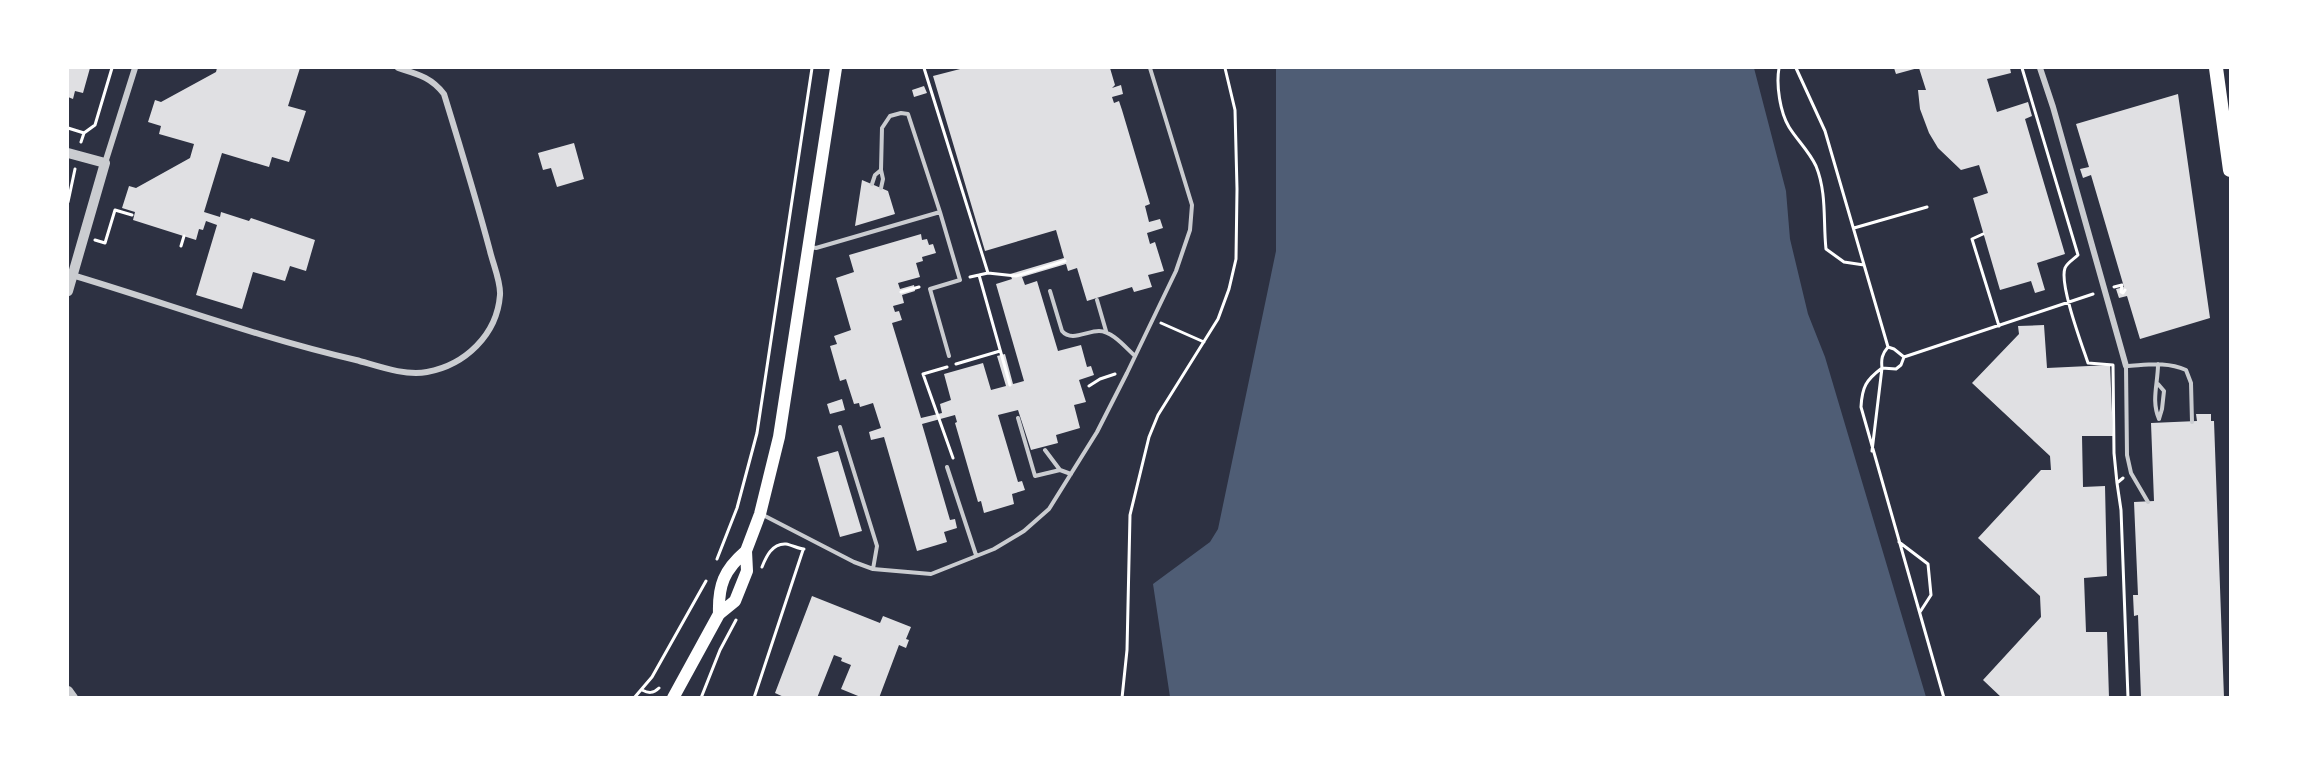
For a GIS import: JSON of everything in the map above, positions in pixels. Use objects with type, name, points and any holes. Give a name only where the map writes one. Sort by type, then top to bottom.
[{"type":"highway","points":[[2216,68],[2230,170]]},
{"type":"main road","points":[[673,698],[719,614],[735,601],[747,571],[746,551],[760,514],[779,437],[836,68]]},
{"type":"main road","points":[[719,614],[718,594],[730,565],[746,551]]},
{"type":"street","points":[[68,291],[135,68]]},
{"type":"street","points":[[72,275],[330,354],[404,372],[425,372],[444,368],[462,359],[480,345],[495,315],[501,294],[479,207],[444,94],[436,83],[426,76],[398,68]]},
{"type":"street","points":[[2040,68],[2126,366]]},
{"type":"street","points":[[72,154],[105,163]]},
{"type":"street","points":[[68,691],[74,698]]},
{"type":"lane","points":[[760,514],[834,554],[873,569],[931,574],[994,549],[1037,520],[1049,508],[1097,432],[1154,320],[1176,271],[1190,230],[1192,205],[1150,68]]},
{"type":"lane","points":[[881,188],[883,179],[881,170],[882,128],[890,116],[900,113],[908,114],[960,280],[930,289],[949,356]]},
{"type":"lane","points":[[872,184],[875,175],[881,170]]},
{"type":"lane","points":[[809,247],[816,248],[940,212]]},
{"type":"lane","points":[[1050,291],[1065,335],[1071,337],[1095,331],[1106,331]]},
{"type":"lane","points":[[1096,300],[1106,331],[1135,356]]},
{"type":"lane","points":[[2158,364],[2154,409],[2159,419],[2164,391],[2158,384]]},
{"type":"lane","points":[[2148,502],[2131,473],[2127,455],[2126,366],[2172,364],[2186,370],[2191,383],[2192,422]]},
{"type":"lane","points":[[1018,418],[1035,476],[1060,470]]},
{"type":"lane","points":[[840,427],[877,546],[873,569]]},
{"type":"lane","points":[[1045,450],[1060,470],[1071,474]]},
{"type":"lane","points":[[946,467],[975,555]]},
{"type":"path","points":[[68,202],[72,154],[84,133],[94,125],[112,68]]},
{"type":"path","points":[[715,564],[737,508],[757,433],[812,68]]},
{"type":"path","points":[[924,68],[988,273]]},
{"type":"path","points":[[1122,698],[1127,650],[1130,515],[1149,437],[1158,415],[1218,319],[1229,289],[1236,259],[1235,110],[1225,68]]},
{"type":"path","points":[[1779,68],[1777,79],[1788,125],[1810,155],[1818,175],[1825,202],[1826,249],[1844,262],[1864,265]]},
{"type":"path","points":[[1796,68],[1825,130],[1887,347]]},
{"type":"path","points":[[2022,68],[2078,255],[2065,266],[2064,274],[2069,303],[2088,363],[2113,365],[2114,453],[2121,510],[2128,698]]},
{"type":"path","points":[[68,128],[84,133]]},
{"type":"path","points":[[1854,228],[1927,207]]},
{"type":"path","points":[[85,232],[93,239],[105,243],[115,210],[132,215]]},
{"type":"path","points":[[1983,234],[1972,239],[1999,326]]},
{"type":"path","points":[[182,246],[184,236]]},
{"type":"path","points":[[960,280],[988,273],[1017,277],[1065,261]]},
{"type":"path","points":[[979,275],[1010,385]]},
{"type":"path","points":[[901,292],[918,287],[930,289]]},
{"type":"path","points":[[1904,357],[2104,291]]},
{"type":"path","points":[[1154,320],[1204,342]]},
{"type":"path","points":[[1887,347],[1894,349],[1904,357]]},
{"type":"path","points":[[1872,453],[1882,353],[1887,347]]},
{"type":"path","points":[[954,461],[923,374],[1000,351]]},
{"type":"path","points":[[1904,357],[1901,365],[1896,369],[1882,368],[1869,377],[1862,392],[1861,407],[1872,453],[1944,698]]},
{"type":"path","points":[[1089,386],[1110,375],[1127,373]]},
{"type":"path","points":[[2117,483],[2131,473]]},
{"type":"path","points":[[1898,541],[1928,564],[1931,595],[1920,612]]},
{"type":"path","points":[[754,698],[803,550]]},
{"type":"path","points":[[634,698],[663,657],[707,579]]},
{"type":"path","points":[[701,698],[720,650],[740,613]]},
{"type":"path","points":[[641,690],[648,693],[659,688]]},
{"type":"water","points":[[1276,68],[1754,68],[1786,191],[1790,239],[1808,314],[1825,357],[1926,697],[1170,697],[1153,584],[1210,542],[1218,529],[1276,251]]},
{"type":"building","points":[[68,68],[90,68],[83,93],[75,91],[73,99],[68,97]]},
{"type":"building","points":[[217,68],[300,68],[288,106],[306,111],[289,162],[272,157],[269,167],[222,153],[204,212],[220,217],[221,212],[249,221],[251,218],[315,240],[306,271],[290,266],[285,281],[253,272],[242,309],[196,295],[217,225],[206,221],[203,230],[199,229],[196,240],[133,220],[135,212],[122,208],[129,186],[136,188],[190,158],[194,144],[159,134],[161,126],[148,122],[155,100],[161,102],[216,72]]},
{"type":"building","points":[[964,68],[1110,68],[1115,85],[1112,88],[1121,85],[1123,94],[1112,97],[1114,103],[1119,101],[1150,204],[1145,206],[1149,222],[1160,219],[1163,228],[1147,233],[1150,244],[1155,242],[1164,271],[1148,275],[1152,287],[1134,292],[1132,287],[1087,301],[1077,268],[1068,271],[1066,264],[1022,277],[1025,285],[1037,281],[1058,351],[1081,345],[1087,367],[1091,366],[1094,375],[1079,380],[1086,402],[1074,405],[1080,428],[1056,435],[1058,443],[1031,450],[1018,410],[998,415],[1018,482],[1022,481],[1025,490],[1012,494],[1014,504],[984,513],[981,501],[978,502],[955,423],[957,422],[955,415],[922,424],[950,520],[955,519],[957,528],[944,532],[947,542],[917,551],[884,437],[871,440],[869,432],[881,428],[873,403],[860,407],[859,403],[854,404],[846,379],[840,381],[830,346],[837,344],[834,336],[851,330],[836,278],[854,272],[849,255],[921,234],[922,240],[927,239],[929,245],[933,244],[936,253],[922,257],[923,261],[916,263],[920,277],[898,283],[900,289],[914,285],[915,291],[902,295],[904,303],[893,306],[895,312],[899,311],[902,320],[892,323],[921,418],[942,413],[940,404],[951,400],[944,374],[983,363],[991,390],[1006,386],[997,356],[1005,354],[1013,384],[1024,381],[996,284],[1012,279],[1010,274],[1064,258],[1056,230],[985,251],[933,76]]},
{"type":"building","points":[[1894,68],[1918,68],[1896,74]]},
{"type":"building","points":[[1919,68],[2010,68],[2011,73],[1987,79],[1997,112],[2028,102],[2032,116],[2025,119],[2065,254],[2037,263],[2045,290],[2035,293],[2031,281],[2000,290],[1973,198],[1988,193],[1979,165],[1961,170],[1938,148],[1929,133],[1920,109],[1918,90],[1926,90]]},
{"type":"building","points":[[924,86],[927,93],[914,97],[912,90]]},
{"type":"building","points":[[2178,94],[2210,318],[2140,339],[2127,296],[2119,298],[2116,289],[2124,287],[2091,175],[2083,178],[2080,169],[2089,167],[2076,124]]},
{"type":"building","points":[[574,143],[584,179],[557,187],[551,168],[543,170],[538,153]]},
{"type":"building","points":[[862,180],[888,191],[895,214],[855,226]]},
{"type":"building","points":[[2044,325],[2047,368],[2110,365],[2113,436],[2082,436],[2083,487],[2105,486],[2107,576],[2084,578],[2086,632],[2107,632],[2109,698],[2002,698],[1983,680],[2041,617],[2040,596],[1978,538],[2041,470],[2051,470],[2050,456],[1972,383],[2019,334],[2018,326]]},
{"type":"building","points":[[842,399],[845,410],[830,414],[827,404]]},
{"type":"building","points":[[2196,414],[2211,414],[2211,421],[2214,421],[2224,698],[2141,698],[2138,615],[2134,616],[2133,595],[2138,595],[2134,502],[2154,501],[2151,423],[2197,421]]},
{"type":"building","points":[[838,451],[862,531],[840,537],[817,457]]},
{"type":"building","points":[[812,596],[880,623],[883,616],[911,627],[906,639],[909,640],[906,648],[899,645],[879,698],[863,698],[841,689],[851,665],[834,655],[817,698],[786,698],[775,693]]}]
